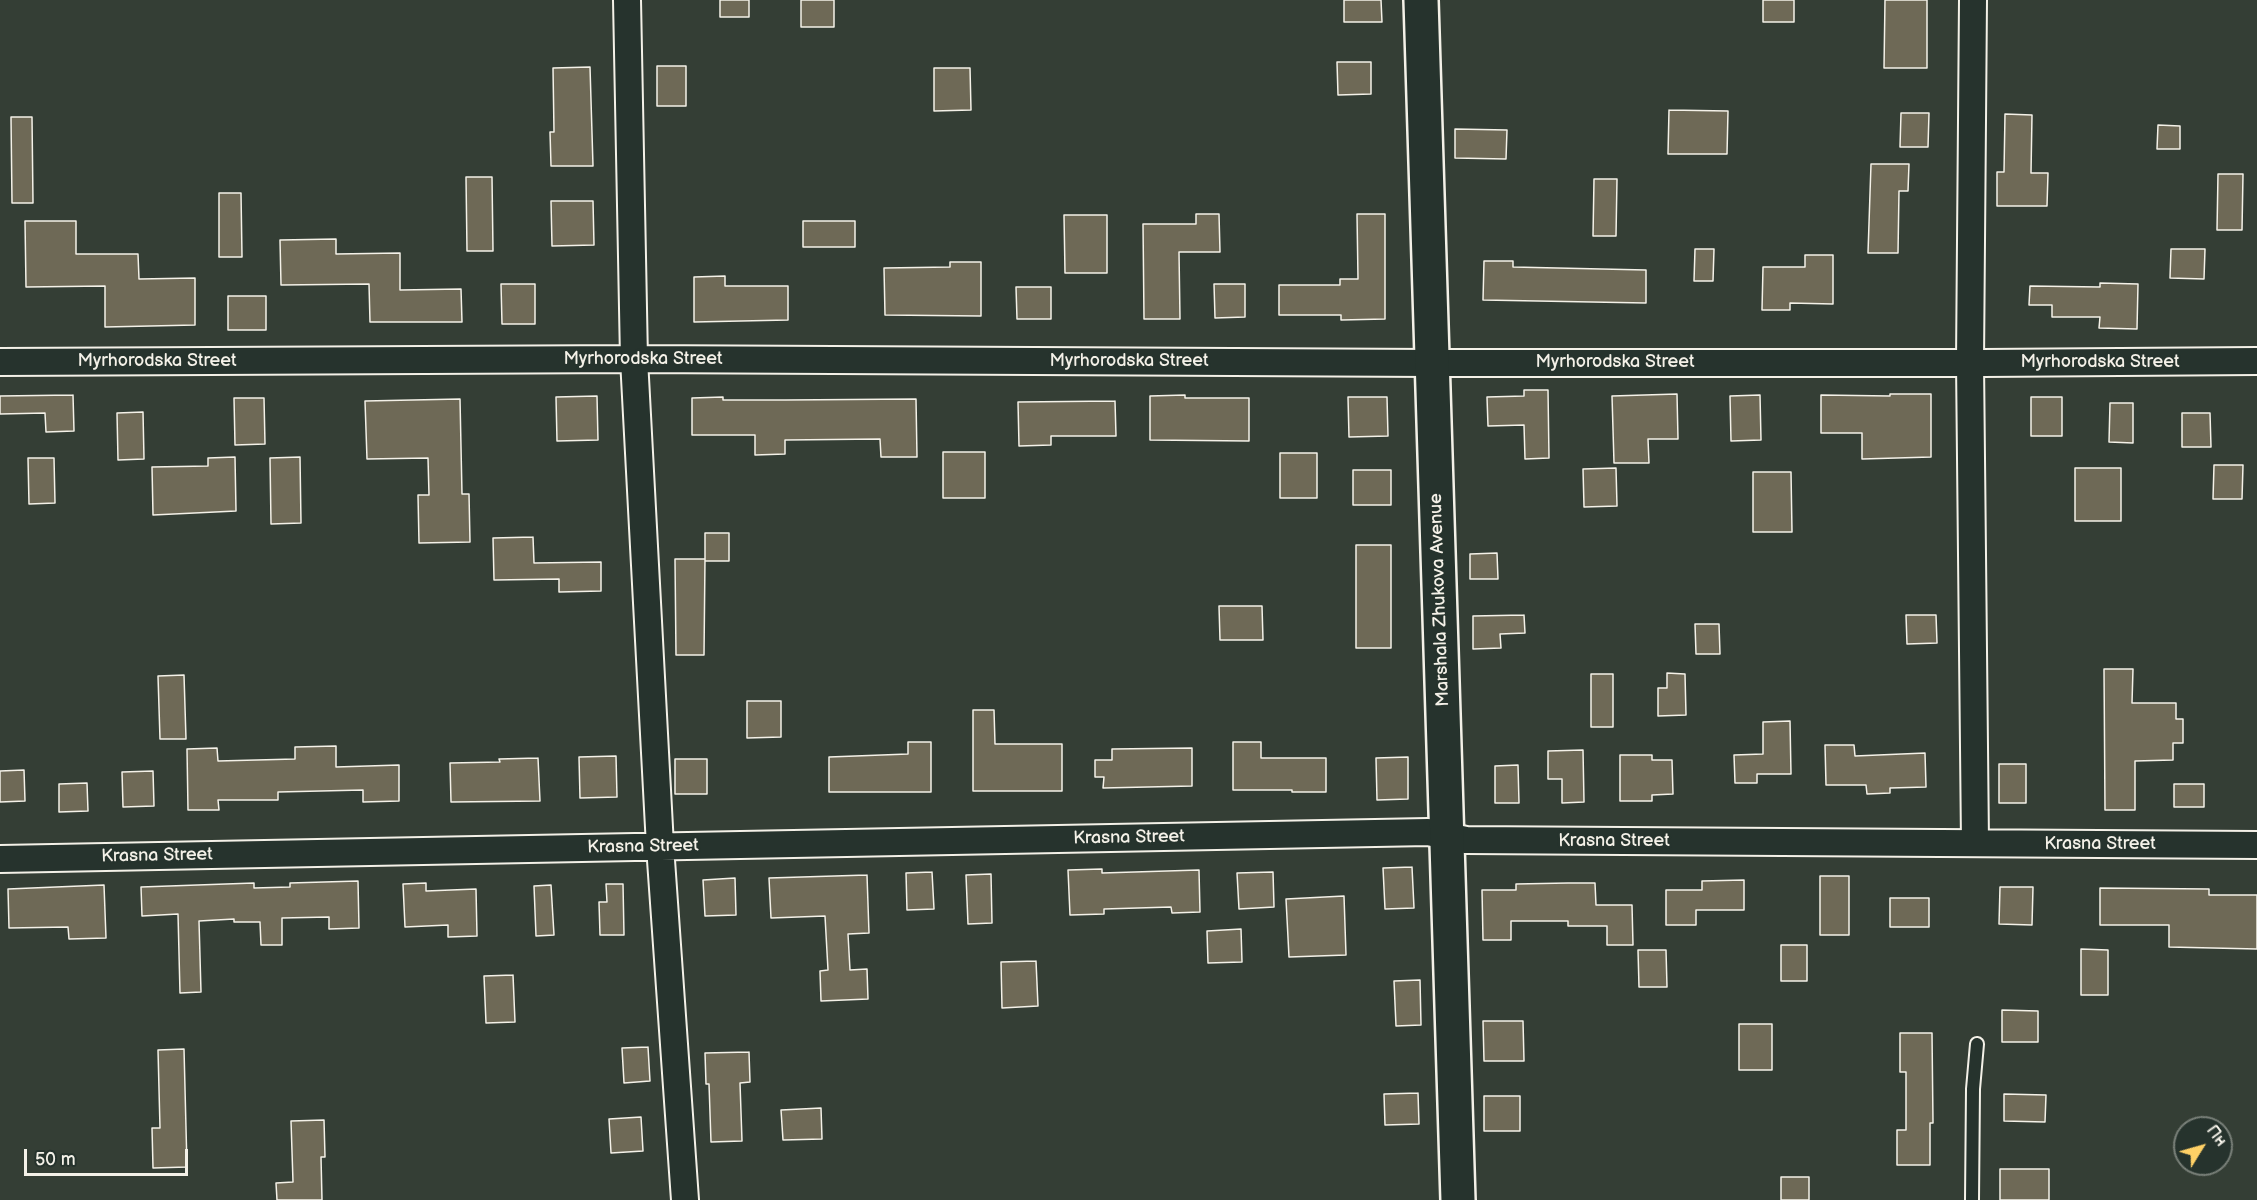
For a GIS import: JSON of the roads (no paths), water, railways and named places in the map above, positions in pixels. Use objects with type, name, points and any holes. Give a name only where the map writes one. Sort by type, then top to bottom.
[{"type":"street","points":[[627,0],[634,359],[660,846],[685,1200]]},
{"type":"street","name":"Marshala Zhukova Avenue","points":[[1421,0],[1458,1200]]},
{"type":"street","points":[[1973,0],[1970,362],[1975,843]]},
{"type":"street","name":"Myrhorodska Street","points":[[0,362],[634,359],[1433,363],[2257,361]]},
{"type":"street","name":"Krasna Street","points":[[0,859],[1416,832],[1466,840],[2257,845]]},
{"type":"lane","points":[[1972,1200],[1973,1089],[1977,1044]]}]
